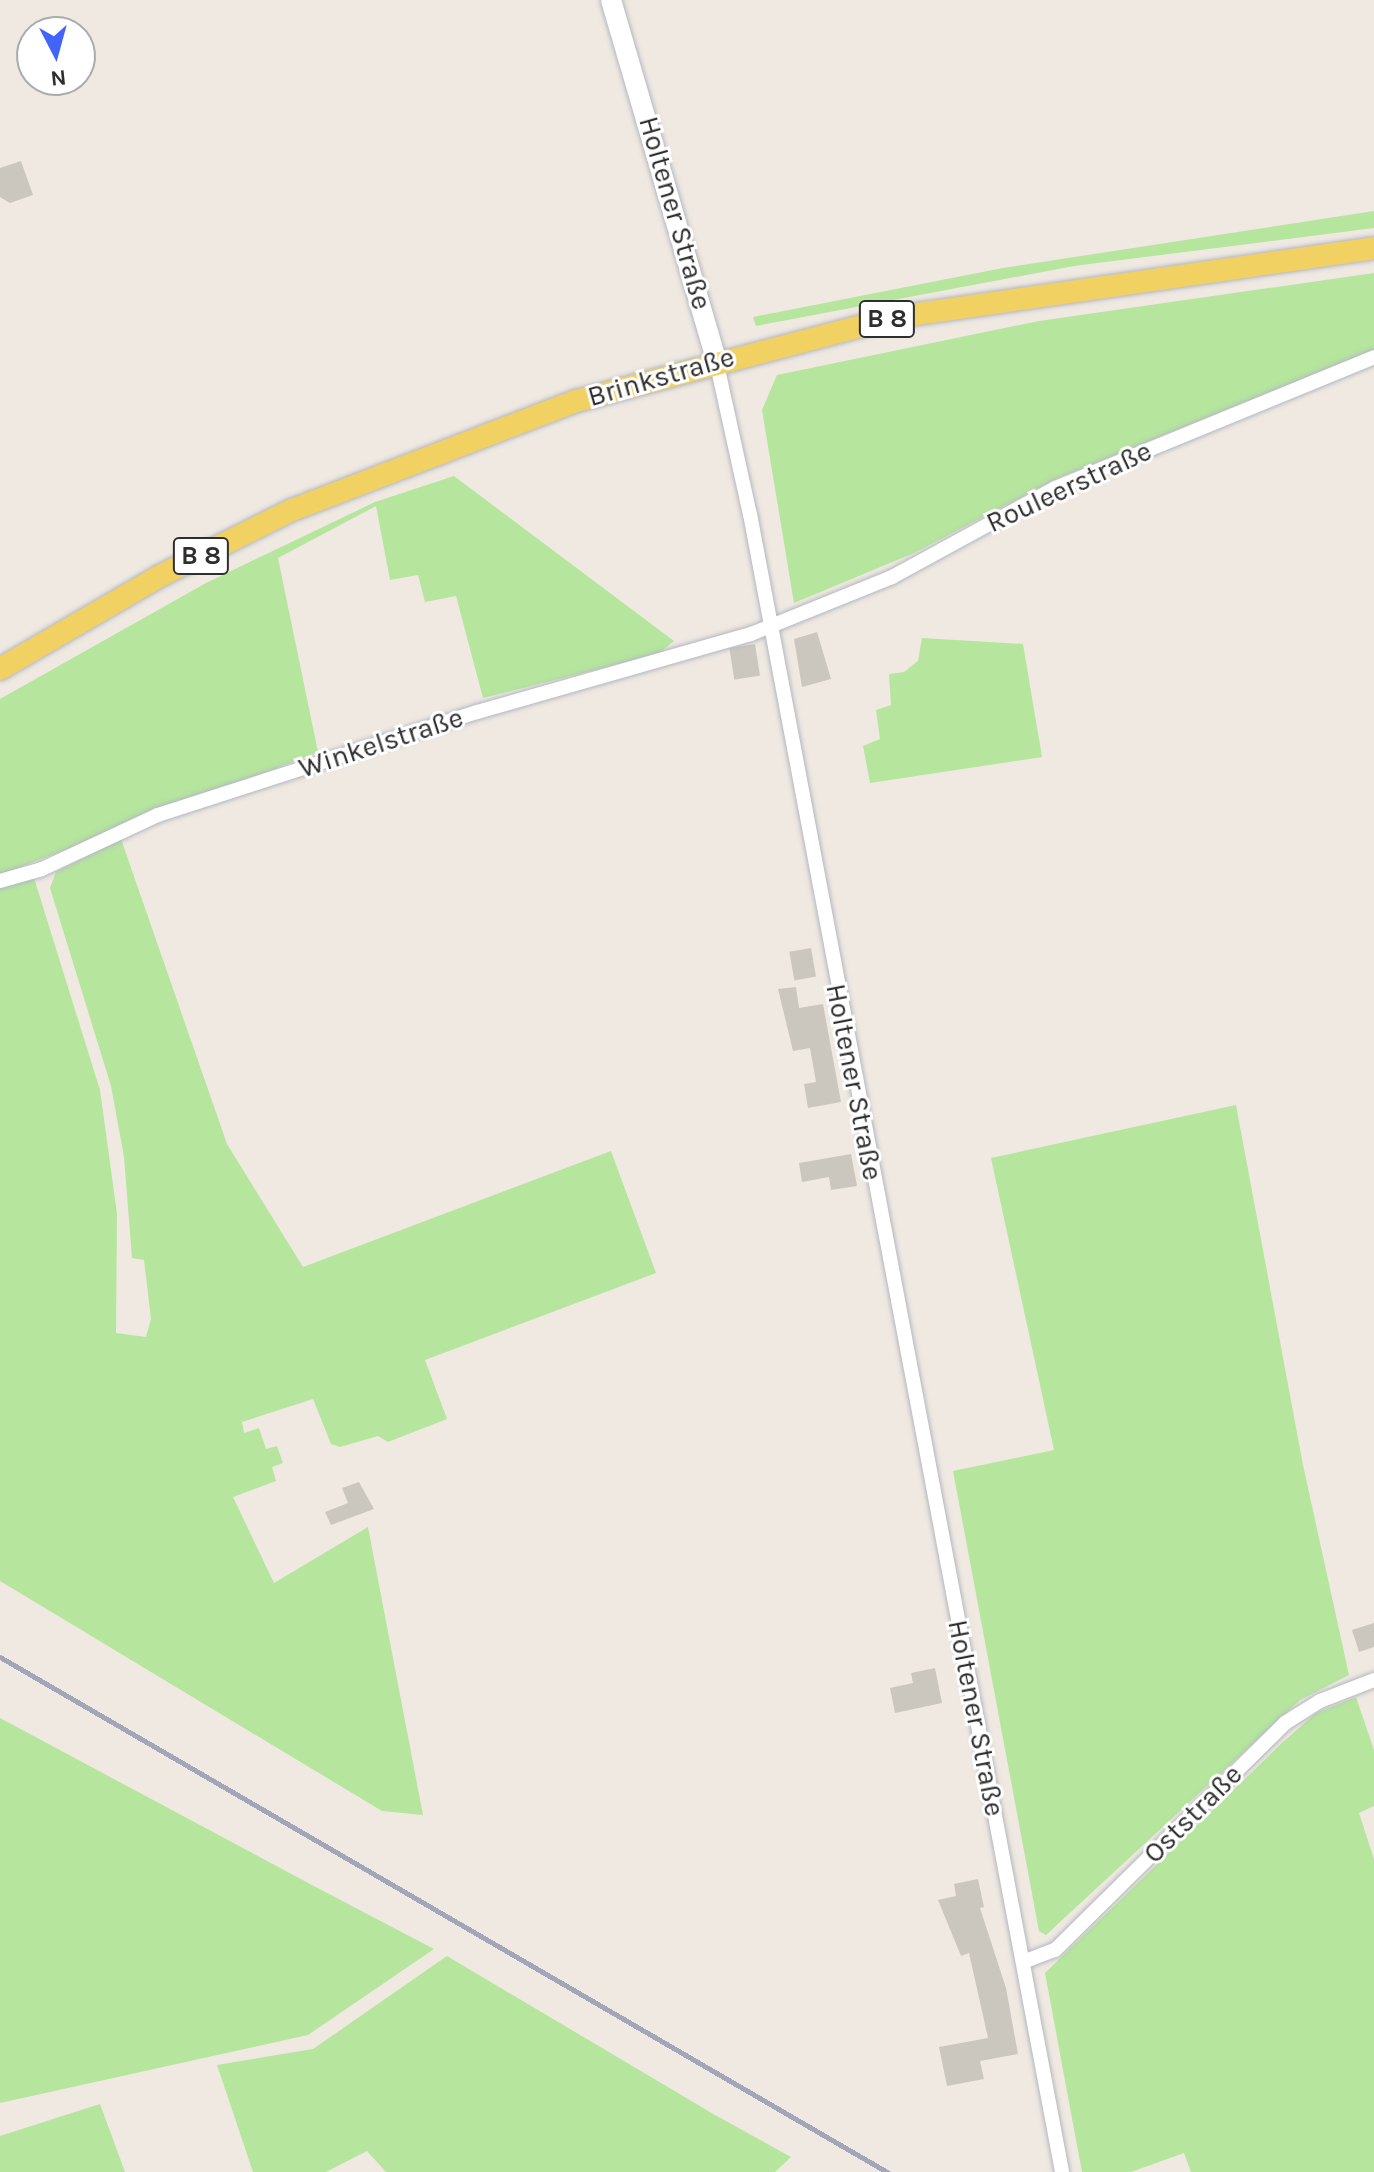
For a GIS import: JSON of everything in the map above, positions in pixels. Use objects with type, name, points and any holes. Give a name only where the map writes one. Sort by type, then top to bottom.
[{"type":"main road","name":"Holtener Straße","points":[[611,0],[716,360]]},
{"type":"main road","name":"Brinkstraße","points":[[0,669],[158,577],[292,510],[576,401],[716,360],[896,317],[1374,248]]},
{"type":"street","name":"Rouleerstraße","points":[[769,625],[892,577],[1055,488],[1374,357]]},
{"type":"street","name":"Holtener Straße","points":[[716,360],[1062,2172]]},
{"type":"street","name":"Winkelstraße","points":[[0,881],[42,869],[158,815],[769,625]]},
{"type":"street","name":"Oststraße","points":[[1023,1962],[1055,1950],[1285,1723],[1320,1701],[1374,1680]]},
{"type":"green space","points":[[1374,211],[1374,228],[1074,266],[756,326],[753,317],[1003,268]]},
{"type":"green space","points":[[1374,273],[1374,350],[1058,478],[914,553],[794,603],[762,410],[777,375],[1039,321]]},
{"type":"green space","points":[[454,476],[674,641],[658,654],[483,698],[456,596],[425,602],[418,575],[390,580],[376,506],[278,558],[318,752],[0,875],[0,699],[206,583],[375,502]]},
{"type":"green space","points":[[922,638],[1023,644],[1042,757],[870,783],[863,746],[880,739],[876,710],[891,705],[889,674],[904,672],[918,661]]},
{"type":"green space","points":[[121,839],[227,1144],[303,1267],[611,1151],[656,1273],[425,1360],[447,1419],[388,1442],[378,1436],[340,1447],[331,1444],[313,1399],[242,1422],[244,1433],[259,1428],[266,1449],[277,1446],[283,1463],[272,1467],[276,1481],[233,1497],[274,1583],[368,1527],[423,1815],[382,1811],[0,1581],[0,886],[34,878],[100,1090],[117,1214],[116,1333],[146,1337],[151,1319],[144,1260],[132,1258],[124,1157],[111,1086],[50,888],[56,872]]},
{"type":"green space","points":[[1236,1105],[1303,1465],[1349,1675],[1300,1700],[1046,1935],[1039,1931],[953,1471],[1054,1450],[991,1158]]},
{"type":"green space","points":[[1356,1697],[1374,1750],[1374,1806],[1359,1813],[1374,1859],[1374,2172],[1191,2172],[1184,2153],[1131,2172],[1082,2172],[1045,1973],[1283,1742],[1316,1713]]},
{"type":"green space","points":[[0,1718],[434,1949],[308,2035],[0,2103]]},
{"type":"green space","points":[[447,1956],[791,2157],[775,2172],[386,2172],[367,2151],[326,2172],[253,2172],[217,2065],[313,2049]]},
{"type":"green space","points":[[100,2104],[125,2172],[0,2172],[0,2136]]},
{"type":"building","points":[[21,161],[33,195],[10,203],[0,197],[0,168]]},
{"type":"building","points":[[817,632],[831,679],[802,687],[794,639]]},
{"type":"building","points":[[755,644],[760,676],[734,680],[729,648]]},
{"type":"building","points":[[811,948],[816,977],[794,980],[789,952]]},
{"type":"building","points":[[796,987],[799,1008],[823,1004],[841,1102],[808,1108],[804,1084],[816,1082],[810,1048],[793,1051],[778,989]]},
{"type":"building","points":[[851,1154],[857,1186],[831,1190],[829,1177],[802,1182],[799,1163]]},
{"type":"building","points":[[359,1482],[374,1509],[331,1525],[325,1512],[348,1503],[342,1488]]},
{"type":"building","points":[[1374,1623],[1374,1647],[1359,1652],[1352,1630]]},
{"type":"building","points":[[935,1668],[942,1703],[895,1713],[890,1688],[913,1683],[911,1673]]},
{"type":"building","points":[[978,1879],[984,1907],[980,1908],[1006,1988],[1018,2054],[980,2061],[984,2079],[947,2086],[939,2047],[988,2038],[969,1953],[961,1956],[938,1900],[956,1896],[954,1884]]},
{"type":"railway","points":[[0,1657],[887,2172]]}]
